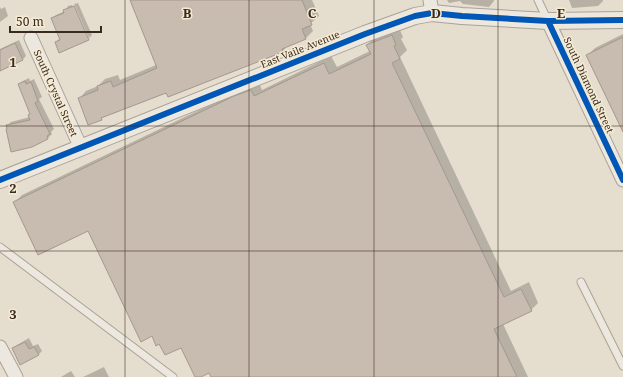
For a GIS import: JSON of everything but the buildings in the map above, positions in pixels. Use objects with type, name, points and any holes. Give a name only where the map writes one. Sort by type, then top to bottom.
[{"type":"street","name":"East Vaile Avenue","points":[[0,180],[365,34],[415,16],[431,6],[462,16],[548,21],[623,20]]},
{"type":"street","name":"South Diamond Street","points":[[548,21],[623,180]]},
{"type":"street","name":"South Crystal Street","points":[[31,38],[80,148]]},
{"type":"street","points":[[0,347],[16,377]]},
{"type":"lane","points":[[538,0],[548,21]]},
{"type":"lane","points":[[0,247],[173,377]]},
{"type":"lane","points":[[581,282],[623,366]]},
{"type":"cycle path","points":[[0,180],[365,34],[415,16],[432,13],[548,21],[623,20]]},
{"type":"cycle path","points":[[548,21],[623,180]]}]
